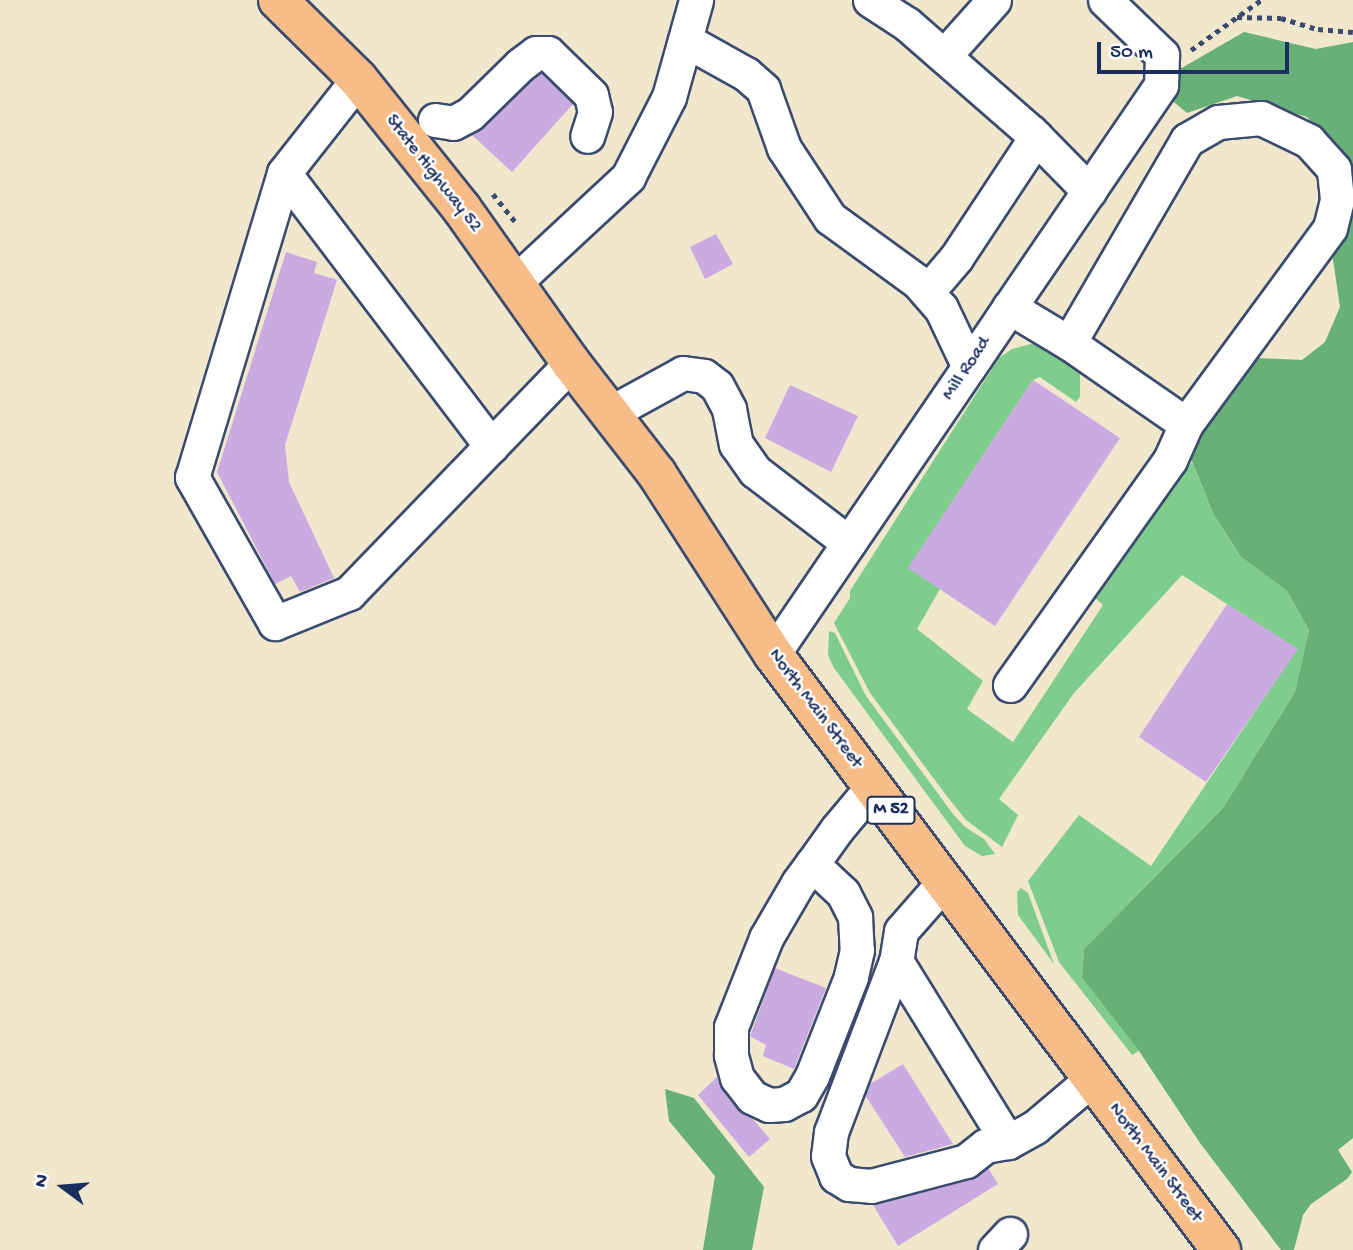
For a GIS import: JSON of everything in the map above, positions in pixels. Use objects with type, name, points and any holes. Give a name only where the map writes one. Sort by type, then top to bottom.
[{"type":"main road","name":"State Highway 52","points":[[278,0],[358,79],[462,209],[571,363]]},
{"type":"main road","name":"North Main Street","points":[[571,363],[657,474],[773,654],[1221,1250]]},
{"type":"street","points":[[514,282],[628,177],[669,97],[696,0]]},
{"type":"street","points":[[870,0],[907,24],[1037,137],[1088,191]]},
{"type":"street","points":[[944,56],[995,0]]},
{"type":"street","points":[[1105,0],[1162,55],[1161,73]]},
{"type":"street","points":[[685,40],[746,74],[763,89],[784,148],[830,218],[918,282],[941,308],[969,367]]},
{"type":"street","points":[[435,120],[453,123],[470,114],[503,79],[536,53],[548,53],[591,95],[595,112],[587,136]]},
{"type":"street","name":"Mill Road","points":[[773,654],[1088,191],[1161,73]]},
{"type":"street","points":[[358,79],[284,173],[192,477],[275,623],[349,593],[571,363]]},
{"type":"street","points":[[1010,685],[1170,460],[1186,424],[1329,228],[1337,199],[1334,169],[1309,141],[1261,118],[1218,122],[1187,140],[1069,343]]},
{"type":"street","points":[[927,292],[956,258],[1037,137]]},
{"type":"street","points":[[284,173],[491,446]]},
{"type":"street","points":[[1010,307],[1069,343],[1186,424]]},
{"type":"street","points":[[610,413],[683,373],[705,376],[717,386],[729,409],[736,444],[755,471],[849,543]]},
{"type":"street","points":[[812,864],[843,893],[855,917],[857,950],[851,977],[812,1076],[801,1095],[784,1104],[769,1105],[752,1097],[737,1078],[731,1055],[731,1027],[766,938],[812,864],[873,786]]},
{"type":"street","points":[[944,882],[901,932],[897,961],[831,1132],[828,1156],[836,1175],[849,1184],[871,1186],[966,1161],[985,1146],[1008,1142],[1035,1127],[1093,1079]]},
{"type":"street","points":[[897,961],[1008,1142]]},
{"type":"path","points":[[1161,73],[1200,41],[1261,0]]},
{"type":"path","points":[[1237,17],[1281,18],[1318,29],[1353,32]]},
{"type":"green space","points":[[1244,32],[1316,49],[1353,42],[1353,204],[1350,164],[1307,117],[1237,96],[1187,113],[1169,98],[1180,69]]},
{"type":"green space","points":[[1353,210],[1353,1138],[1338,1150],[1352,1172],[1347,1179],[1311,1204],[1303,1215],[1294,1250],[1281,1250],[1200,1143],[1139,1051],[1082,978],[1084,949],[1223,808],[1295,692],[1309,630],[1287,591],[1240,556],[1213,513],[1187,449],[1258,358],[1302,360],[1325,342],[1340,307],[1332,253]]},
{"type":"green space","points":[[1039,344],[1080,365],[1080,397],[1076,402],[1040,377],[1033,380],[909,567],[940,589],[917,629],[983,681],[967,709],[1013,742],[1103,605],[1094,597],[1192,462],[1213,513],[1239,555],[1287,591],[1309,630],[1295,692],[1223,808],[1084,949],[1082,978],[1139,1051],[1132,1055],[1059,962],[1028,881],[1079,815],[1151,866],[1297,649],[1182,575],[1074,693],[999,799],[1018,815],[1002,847],[966,820],[946,795],[870,693],[834,623],[850,598],[850,591],[999,358],[1012,349]]},
{"type":"green space","points":[[829,631],[835,633],[866,696],[953,814],[965,827],[984,839],[995,854],[982,856],[965,846],[834,668],[828,655]]},
{"type":"green space","points":[[1021,888],[1028,893],[1054,964],[1018,915],[1017,892]]},
{"type":"green space","points":[[665,1089],[694,1098],[764,1187],[752,1250],[703,1250],[715,1176],[669,1121]]},
{"type":"building","points":[[541,73],[573,104],[512,172],[472,135]]},
{"type":"building","points":[[716,234],[733,264],[705,279],[690,247]]},
{"type":"building","points":[[286,252],[317,262],[314,273],[337,280],[285,445],[289,482],[334,578],[300,592],[291,576],[275,584],[217,472]]},
{"type":"building","points":[[1033,380],[1120,438],[995,626],[908,568]]},
{"type":"building","points":[[790,385],[858,416],[831,472],[765,438]]},
{"type":"building","points":[[1227,604],[1298,649],[1206,782],[1139,737]]},
{"type":"building","points":[[775,968],[826,988],[794,1069],[763,1056],[766,1045],[750,1036]]},
{"type":"building","points":[[903,1064],[953,1144],[905,1157],[865,1095],[870,1084]]},
{"type":"building","points":[[717,1077],[722,1089],[737,1109],[753,1119],[770,1139],[749,1157],[698,1095]]},
{"type":"building","points":[[988,1168],[998,1184],[898,1246],[873,1205],[971,1180]]}]
